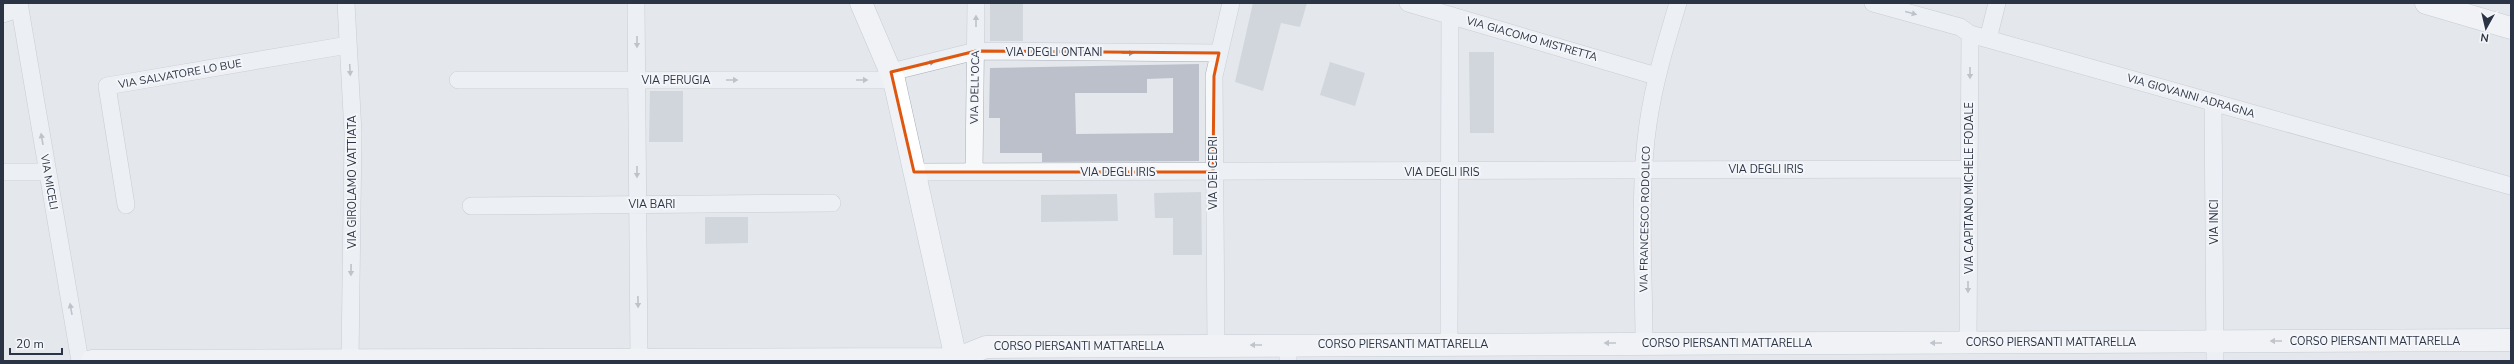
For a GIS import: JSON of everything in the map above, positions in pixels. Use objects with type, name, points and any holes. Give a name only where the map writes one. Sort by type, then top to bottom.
[{"type":"main road","points":[[92,361],[960,360],[892,76],[861,3]]},
{"type":"main road","points":[[2426,3],[2511,28]]},
{"type":"main road","name":"CORSO PIERSANTI MATTARELLA","points":[[960,360],[986,347],[1216,346],[1288,353],[1449,343],[1968,342],[2215,351],[2511,340]]},
{"type":"street","name":"VIA GIROLAMO VATTIATA","points":[[346,3],[354,133],[350,360]]},
{"type":"street","points":[[636,3],[639,360]]},
{"type":"street","name":"VIA DELL'OCA","points":[[974,172],[976,3]]},
{"type":"street","name":"VIA DEI CEDRI","points":[[1216,346],[1213,172],[1214,76],[1231,3]]},
{"type":"street","name":"VIA GIACOMO MISTRETTA","points":[[1408,3],[1656,76]]},
{"type":"street","name":"VIA FRANCESCO RODOLICO","points":[[1644,343],[1643,170],[1647,125],[1656,76],[1678,3]]},
{"type":"street","name":"VIA GIOVANNI ADRAGNA","points":[[1873,3],[1960,27],[1970,34],[2511,186]]},
{"type":"street","points":[[1988,39],[1997,3]]},
{"type":"street","points":[[3,14],[19,6]]},
{"type":"street","name":"VIA MICELI","points":[[19,6],[80,361]]},
{"type":"street","points":[[1449,343],[1450,15]]},
{"type":"street","name":"VIA CAPITANO MICHELE FODALE","points":[[1968,342],[1970,34]]},
{"type":"street","name":"VIA SALVATORE LO BUE","points":[[126,205],[107,86],[348,45]]},
{"type":"street","name":"VIA DEGLI ONTANI","points":[[892,76],[976,51],[1219,53]]},
{"type":"street","name":"VIA PERUGIA","points":[[458,80],[637,80],[892,76]]},
{"type":"street","name":"VIA INICI","points":[[2214,102],[2215,351]]},
{"type":"street","name":"VIA DEGLI IRIS","points":[[914,172],[1449,172],[1969,169]]},
{"type":"street","points":[[3,172],[48,172]]},
{"type":"street","name":"VIA BARI","points":[[471,206],[832,203]]},
{"type":"highlighted area","points":[[976,51],[1219,53],[1214,76],[1213,172],[914,172],[891,72]]},
{"type":"building","points":[[990,3],[1023,3],[1023,41],[990,41]]},
{"type":"building","points":[[1253,3],[1307,3],[1300,27],[1281,23],[1263,91],[1235,82]]},
{"type":"building","points":[[1469,52],[1494,52],[1494,133],[1470,133]]},
{"type":"building","points":[[1330,62],[1365,73],[1355,106],[1320,95]]},
{"type":"building","points":[[1199,64],[1199,161],[1042,162],[1042,153],[1000,153],[1000,118],[989,118],[990,68]],"holes":[[[1173,78],[1173,133],[1076,134],[1075,93],[1147,93],[1147,79]]]},
{"type":"building","points":[[650,91],[683,91],[683,142],[649,142]]},
{"type":"building","points":[[1201,192],[1202,255],[1173,255],[1173,218],[1155,218],[1154,193]]},
{"type":"building","points":[[1117,194],[1118,221],[1041,222],[1041,195]]},
{"type":"building","points":[[705,217],[748,217],[748,243],[705,244]]}]
